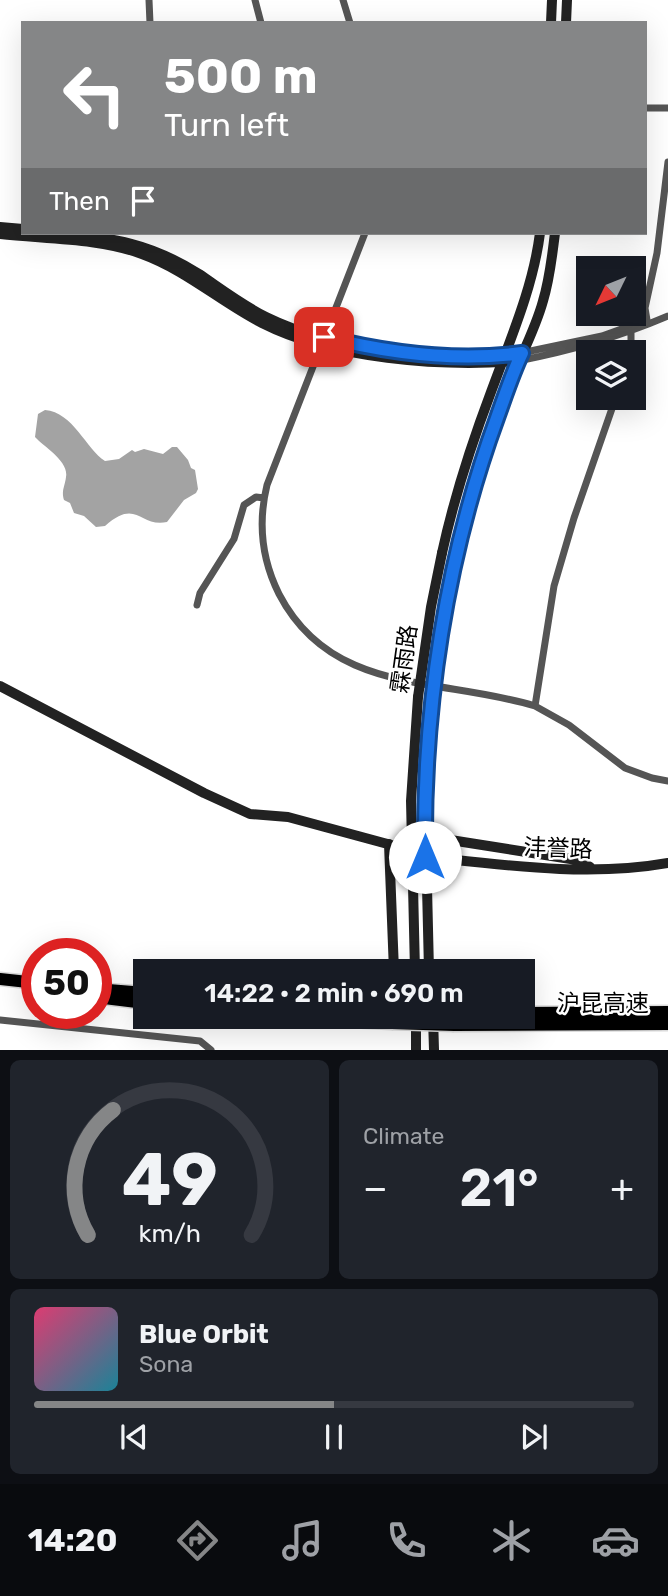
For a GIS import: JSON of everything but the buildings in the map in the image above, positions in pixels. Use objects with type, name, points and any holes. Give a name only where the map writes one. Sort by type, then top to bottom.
[{"type":"highway","points":[[0,979],[21,981]]},
{"type":"highway","points":[[0,988],[21,990]]},
{"type":"highway","points":[[112,990],[133,992]]},
{"type":"highway","points":[[112,1000],[133,1002]]},
{"type":"highway","points":[[535,1013],[668,1012]]},
{"type":"highway","name":"沪昆高速","points":[[535,1025],[668,1024]]},
{"type":"main road","points":[[551,21],[552,0]]},
{"type":"main road","points":[[566,21],[567,0]]},
{"type":"main road","points":[[0,227],[21,229]]},
{"type":"main road","points":[[0,234],[122,247],[144,254],[194,279],[238,310],[266,325],[323,340],[379,350],[503,359],[520,357]]},
{"type":"main road","points":[[77,235],[124,240],[147,248],[198,274],[242,304],[323,340]]},
{"type":"main road","name":"霖雨路","points":[[415,959],[410,813],[418,697],[431,607],[459,483],[525,299],[540,235]]},
{"type":"main road","name":"霖雨路","points":[[429,959],[425,836],[433,699],[445,610],[473,487],[520,357],[543,303],[555,235]]},
{"type":"main road","name":"沣誉路","points":[[0,686],[250,814],[299,820],[447,859],[594,869],[668,863]]},
{"type":"main road","points":[[425,836],[577,860],[594,869]]},
{"type":"main road","points":[[392,845],[394,959]]},
{"type":"main road","points":[[416,1029],[416,1050]]},
{"type":"main road","points":[[433,1029],[434,1050]]},
{"type":"street","points":[[149,0],[150,21]]},
{"type":"street","points":[[255,0],[260,21]]},
{"type":"street","points":[[343,0],[349,21]]},
{"type":"street","points":[[647,108],[668,108]]},
{"type":"street","points":[[647,320],[645,308],[657,253],[668,162]]},
{"type":"street","points":[[364,235],[264,498],[261,517],[264,545],[275,586],[296,620],[321,646],[338,658],[370,672],[535,706],[569,725],[625,768],[668,781]]},
{"type":"street","points":[[631,329],[668,313]]},
{"type":"street","points":[[520,357],[631,329],[668,313]]},
{"type":"street","points":[[631,329],[631,340]]},
{"type":"street","points":[[535,706],[554,586],[612,410]]},
{"type":"street","points":[[197,605],[200,593],[234,539],[244,505],[256,497],[264,498]]},
{"type":"street","points":[[0,1020],[200,1041],[211,1050]]},
{"type":"shaded area","points":[[45,410],[64,417],[105,461],[119,459],[132,450],[135,452],[144,449],[163,454],[172,447],[177,447],[195,470],[198,489],[196,493],[184,500],[167,522],[158,523],[138,515],[124,514],[105,526],[96,527],[84,516],[74,513],[70,503],[64,500],[64,465],[35,437],[38,414]]},
{"type":"route","points":[[324,337],[379,350],[417,354],[464,356],[522,353],[473,487],[445,610],[428,752],[425,857]]}]
